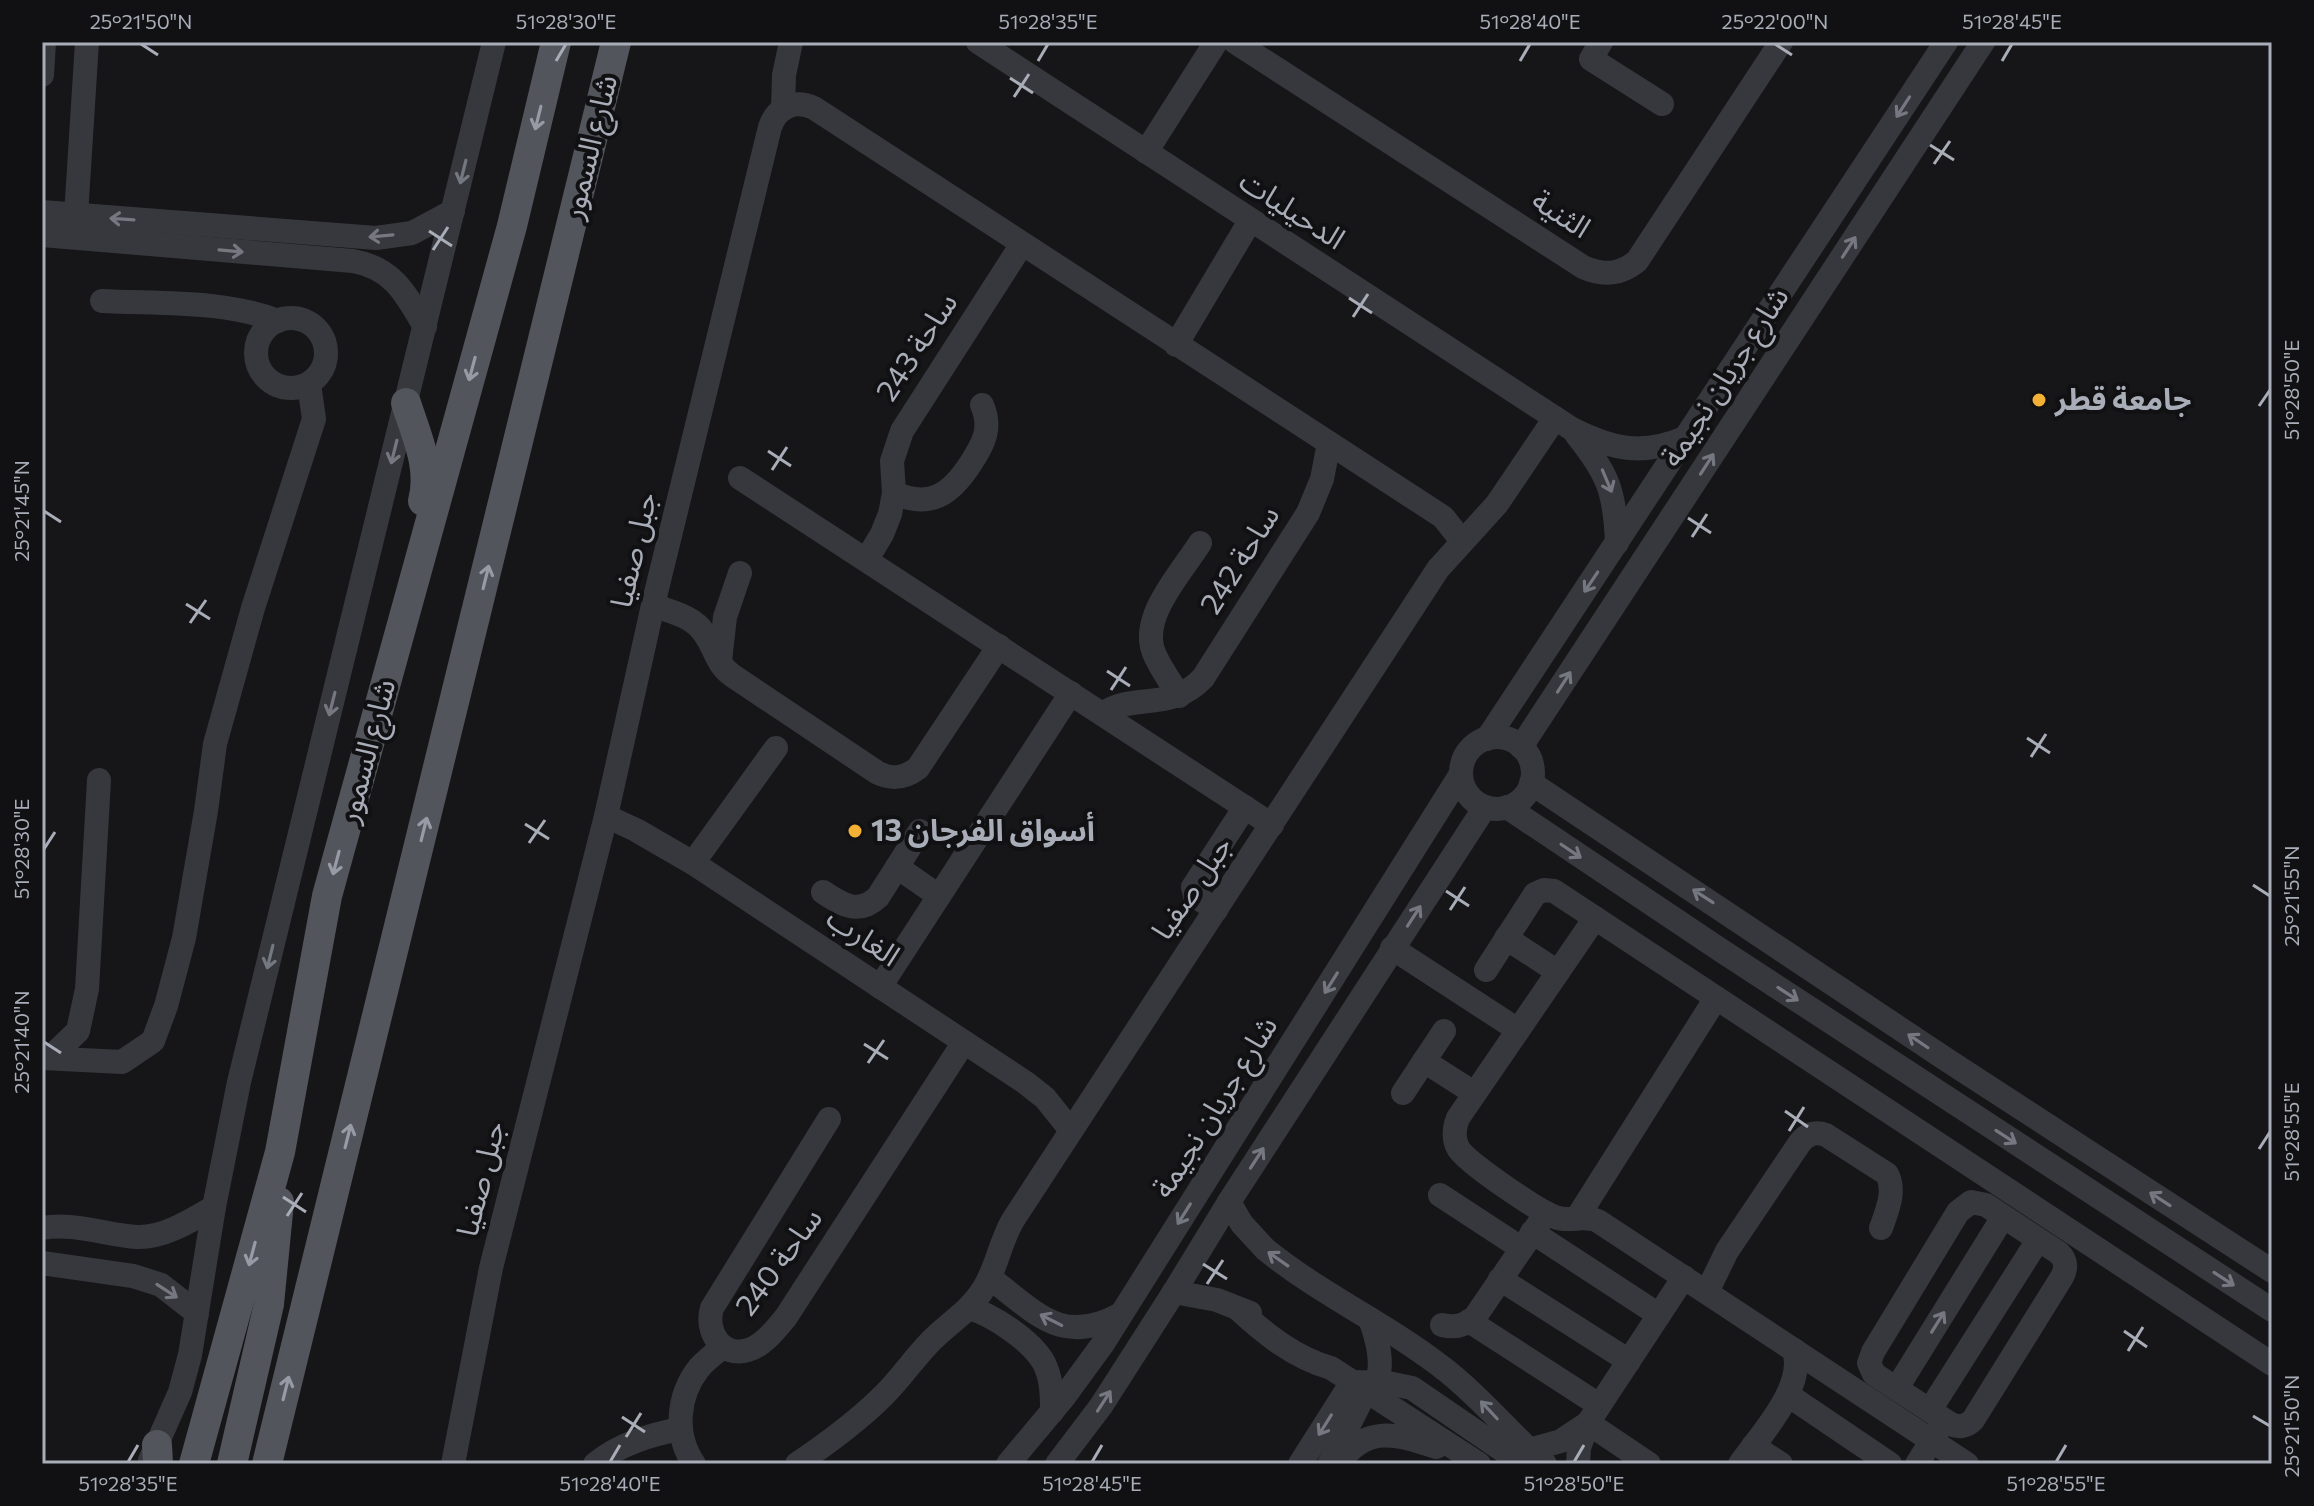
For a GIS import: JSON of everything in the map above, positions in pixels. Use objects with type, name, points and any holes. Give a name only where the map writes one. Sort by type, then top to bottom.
[{"type":"main road","name":"شارع السمور","points":[[194,1464],[280,1152],[327,896],[512,226],[556,42]]},
{"type":"main road","name":"شارع السمور","points":[[267,1464],[616,42]]},
{"type":"main road","points":[[380,704],[384,649],[426,491],[425,466],[406,403]]},
{"type":"main road","points":[[232,1464],[269,1304],[278,1228],[280,1152]]},
{"type":"street","points":[[42,75],[44,42]]},
{"type":"street","points":[[75,227],[87,42]]},
{"type":"street","name":"شارع السمور","points":[[154,1458],[180,1392],[190,1355],[214,1207],[239,1082],[494,42]]},
{"type":"street","points":[[791,42],[784,75],[783,108],[799,104],[814,108],[1443,517],[1462,541]]},
{"type":"street","name":"الدحيليات","points":[[978,42],[1563,424],[1600,443],[1629,449],[1659,447],[1687,437]]},
{"type":"street","points":[[1146,152],[1216,42]]},
{"type":"street","name":"الثنية","points":[[1235,42],[1583,267],[1603,274],[1622,271],[1637,261],[1781,42]]},
{"type":"street","points":[[1601,42],[1591,59],[1662,104]]},
{"type":"street","name":"شارع جريان نجيمة","points":[[1487,739],[1946,42]]},
{"type":"street","name":"شارع جريان نجيمة","points":[[1521,747],[1983,42]]},
{"type":"street","name":"جبل صفيا","points":[[453,1464],[491,1268],[606,816],[653,605],[770,127],[783,108]]},
{"type":"street","points":[[42,235],[75,227],[312,245],[412,233],[453,211]]},
{"type":"street","points":[[42,212],[75,227]]},
{"type":"street","points":[[1176,345],[1250,221]]},
{"type":"street","name":"ساحة 243","points":[[867,559],[887,524],[894,493],[892,461],[902,431],[1022,244]]},
{"type":"street","points":[[312,245],[382,270],[408,297],[425,327]]},
{"type":"street","points":[[102,301],[207,306],[252,311],[278,321],[299,319],[317,329],[327,348],[324,369],[300,386],[272,383],[259,367],[257,347],[250,334],[207,306]]},
{"type":"street","points":[[257,347],[264,331],[278,321]]},
{"type":"street","points":[[46,1058],[122,1062],[153,1041],[184,938],[215,744],[253,608],[314,419],[300,386]]},
{"type":"street","points":[[894,493],[925,500],[946,493],[955,486],[984,442],[987,423],[982,405]]},
{"type":"street","name":"جبل صفيا","points":[[797,1464],[863,1414],[901,1377],[933,1339],[969,1308],[990,1278],[1005,1233],[1438,569],[1486,518],[1563,424]]},
{"type":"street","name":"الدحيليات","points":[[1563,424],[1598,462],[1609,482],[1615,503],[1617,543]]},
{"type":"street","name":"ساحة 242","points":[[1200,543],[1158,608],[1151,626],[1154,654],[1179,696],[1203,678],[1299,529],[1319,488],[1329,443]]},
{"type":"street","points":[[740,478],[1272,825]]},
{"type":"street","points":[[719,664],[725,617],[740,573]]},
{"type":"street","points":[[653,605],[688,618],[697,625],[710,643],[719,664],[733,676],[878,773],[894,778],[903,777],[918,768],[999,646]]},
{"type":"street","points":[[880,987],[1071,693]]},
{"type":"street","points":[[1103,714],[1116,707],[1179,696]]},
{"type":"street","points":[[1496,807],[1522,798],[1531,783],[1528,754],[1505,738],[1487,739],[1471,748],[1462,765],[1461,774],[1468,794],[1475,802],[1496,807],[1722,951],[2272,1310]]},
{"type":"street","points":[[693,863],[776,748]]},
{"type":"street","name":"شارع جريان نجيمة","points":[[1008,1464],[1089,1363],[1461,774]]},
{"type":"street","points":[[46,1058],[78,1031],[87,989],[99,780]]},
{"type":"street","points":[[1531,783],[1947,1060],[2272,1271]]},
{"type":"street","points":[[1216,910],[1195,896],[1193,887],[1245,807]]},
{"type":"street","name":"شارع جريان نجيمة","points":[[1057,1464],[1101,1406],[1392,948],[1496,807]]},
{"type":"street","name":"الغارب","points":[[606,816],[693,863],[1036,1090],[1072,1128]]},
{"type":"street","points":[[823,892],[844,905],[866,905],[878,897],[920,831]]},
{"type":"street","points":[[897,867],[939,896]]},
{"type":"street","points":[[1486,970],[1532,898],[1539,891],[1554,891],[2272,1364]]},
{"type":"street","points":[[1533,1231],[1460,1151],[1455,1126],[1474,1093],[1595,918]]},
{"type":"street","points":[[1722,951],[1741,921]]},
{"type":"street","points":[[1506,938],[1558,972]]},
{"type":"street","points":[[1392,948],[1518,1030]]},
{"type":"street","points":[[1577,1218],[1716,998]]},
{"type":"street","points":[[1403,1093],[1444,1031]]},
{"type":"street","name":"ساحة 240","points":[[829,1119],[712,1308],[709,1325],[723,1347],[749,1350],[772,1333],[786,1317],[964,1042]]},
{"type":"street","points":[[1929,1087],[1947,1060]]},
{"type":"street","points":[[1424,1061],[1474,1093]]},
{"type":"street","points":[[1707,1292],[1727,1251],[1808,1135],[1826,1135],[1887,1174],[1891,1191],[1881,1228]]},
{"type":"street","points":[[1440,1195],[1533,1231],[1659,1315]]},
{"type":"street","points":[[1229,1202],[1242,1224],[1265,1249],[1425,1354],[1459,1381],[1532,1459]]},
{"type":"street","points":[[1442,1325],[1456,1327],[1469,1321],[1533,1231],[1561,1219],[1588,1217],[1794,1350],[1936,1424],[1965,1426],[1973,1420],[2066,1267],[2063,1257],[1986,1205],[1976,1202],[1966,1204],[1958,1212],[1869,1363],[1874,1374],[1897,1388],[1936,1424],[1967,1464]]},
{"type":"street","points":[[42,1228],[74,1227],[140,1237],[160,1234],[214,1207]]},
{"type":"street","points":[[1897,1388],[2003,1217]]},
{"type":"street","points":[[54,1265],[63,1258],[64,1241],[74,1227]]},
{"type":"street","points":[[133,1276],[140,1237]]},
{"type":"street","points":[[1917,1464],[2038,1240]]},
{"type":"street","points":[[54,1265],[133,1276],[161,1285],[197,1313]]},
{"type":"street","points":[[1578,1464],[1579,1448],[1593,1414],[1684,1277]]},
{"type":"street","points":[[990,1278],[1041,1316],[1061,1326],[1094,1327],[1121,1314]]},
{"type":"street","points":[[1500,1279],[1629,1361]]},
{"type":"street","points":[[1174,1292],[1217,1300],[1291,1334],[1315,1351],[1331,1368],[1365,1385],[1476,1462]]},
{"type":"street","points":[[969,1308],[996,1319],[1043,1361],[1052,1392],[1052,1412]]},
{"type":"street","points":[[1300,1464],[1378,1370],[1378,1344],[1370,1319]]},
{"type":"street","points":[[1469,1321],[1593,1414],[1649,1464]]},
{"type":"street","points":[[694,1464],[686,1451],[680,1429],[682,1407],[699,1368],[723,1347]]},
{"type":"street","points":[[1781,1464],[1747,1455],[1792,1387],[1797,1368],[1794,1350]]},
{"type":"street","points":[[1365,1385],[1400,1384],[1423,1394],[1532,1459]]},
{"type":"street","points":[[1329,1464],[1365,1385]]},
{"type":"street","points":[[1788,1395],[1890,1464]]},
{"type":"street","points":[[1532,1459],[1561,1441],[1593,1414]]},
{"type":"street","points":[[595,1464],[635,1441],[680,1429]]},
{"type":"street","points":[[1339,1464],[1362,1441],[1385,1434],[1408,1437],[1476,1462]]},
{"type":"place","name":"جامعة قطر","points":[[2039,400]]},
{"type":"place","name":"أسواق الفرجان 13","points":[[855,831]]}]
